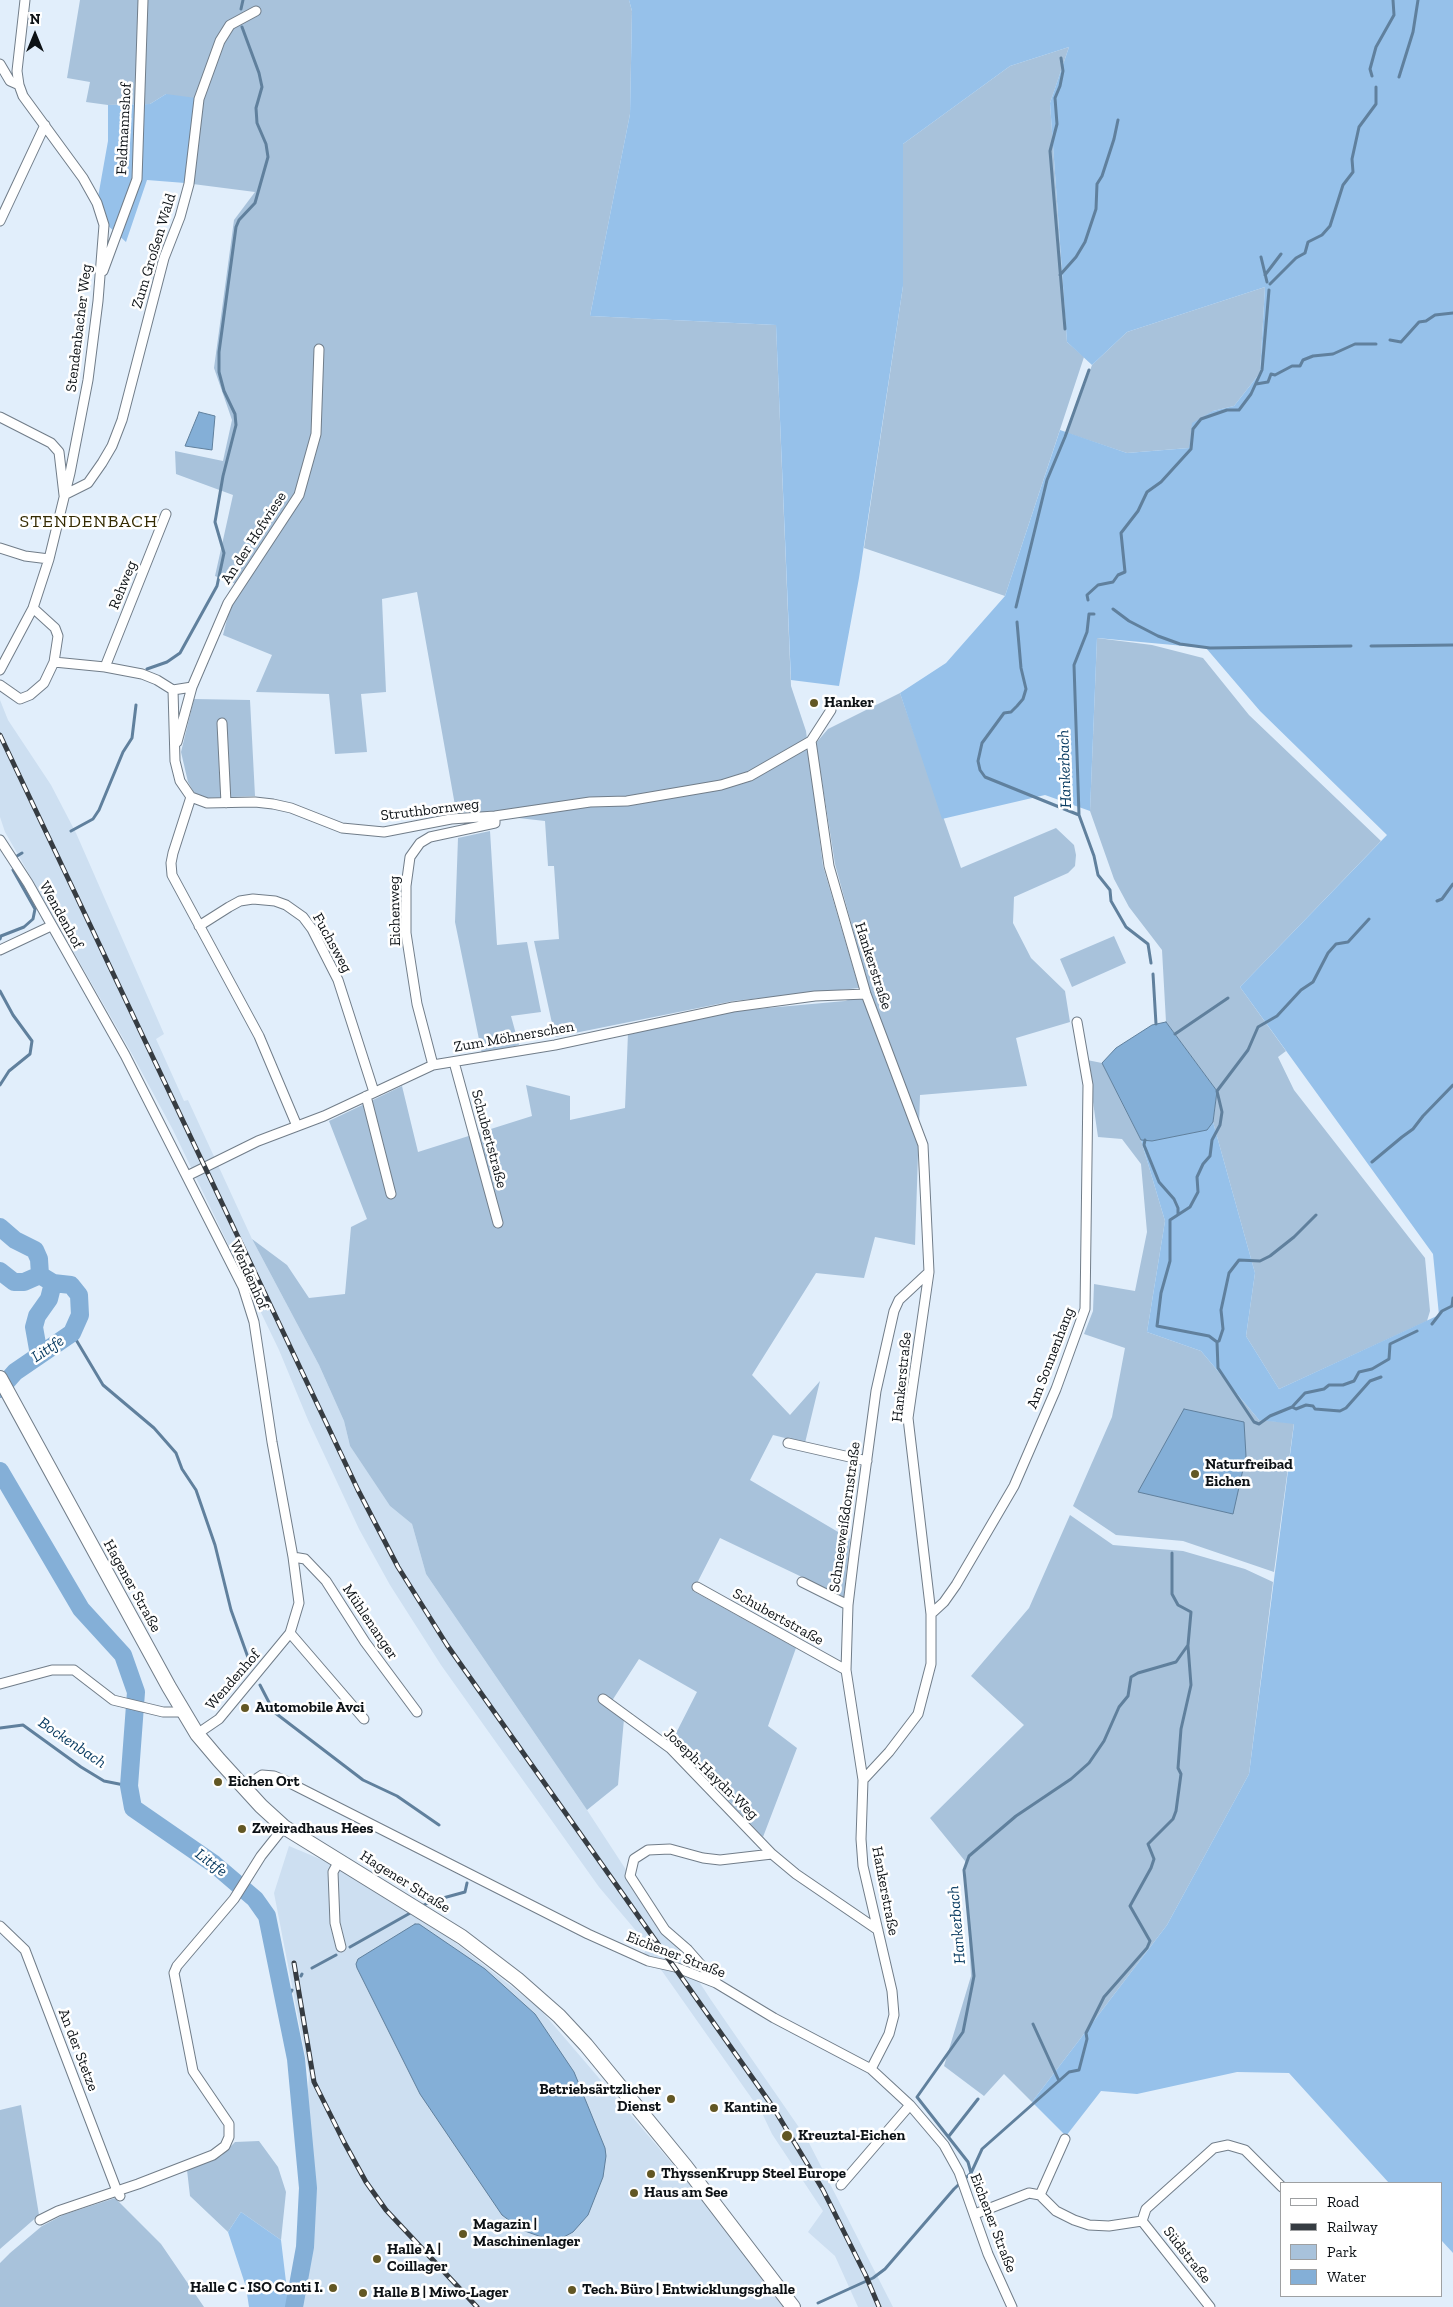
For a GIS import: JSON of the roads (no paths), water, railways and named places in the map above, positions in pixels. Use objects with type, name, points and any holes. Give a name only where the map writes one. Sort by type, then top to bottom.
[{"type":"main road","name":"Hagener Straße","points":[[0,1378],[197,1734],[244,1787],[284,1826],[412,1905],[489,1956],[570,2027],[686,2167],[793,2307]]},
{"type":"street","name":"Stendenbacher Weg","points":[[0,670],[33,608],[48,559],[64,495],[88,380],[104,225],[97,203],[83,178],[23,96],[19,85],[17,71],[25,0]]},
{"type":"street","name":"Feldmannshof","points":[[99,284],[137,179],[143,0]]},
{"type":"street","name":"Zum Großen Wald","points":[[64,495],[88,483],[112,446],[122,420],[164,258],[180,216],[189,184],[199,99],[220,41],[230,25],[256,11]]},
{"type":"street","points":[[0,64],[10,81],[19,85]]},
{"type":"street","points":[[0,221],[45,125]]},
{"type":"street","name":"An der Hofwiese","points":[[175,751],[192,687],[228,603],[299,495],[316,434],[319,349]]},
{"type":"street","points":[[0,417],[51,443],[59,452],[64,495]]},
{"type":"street","name":"Rehweg","points":[[105,667],[166,514]]},
{"type":"street","points":[[0,548],[25,556],[48,559]]},
{"type":"street","points":[[0,684],[20,700],[30,696],[44,683],[54,662],[58,636],[55,628],[33,608]]},
{"type":"street","points":[[54,662],[105,667],[142,674],[157,680],[173,690],[192,687]]},
{"type":"street","points":[[173,690],[175,751],[180,781],[191,797],[173,853],[171,868],[174,881],[259,1036],[297,1126]]},
{"type":"street","points":[[811,741],[832,710]]},
{"type":"street","points":[[222,723],[226,803]]},
{"type":"street","name":"Struthbornweg","points":[[191,797],[207,803],[255,802],[273,804],[291,808],[342,828],[384,832],[451,819],[495,816],[590,802],[627,801],[721,785],[750,776],[811,741]]},
{"type":"street","name":"Hankerstraße","points":[[811,741],[829,866],[866,994],[923,1145],[928,1272],[908,1418],[932,1614],[931,1664],[918,1714],[889,1752],[863,1780],[861,1839],[863,1866],[892,1991],[894,2015],[890,2034],[871,2069]]},
{"type":"street","name":"Eichenweg","points":[[433,1065],[417,1004],[406,933],[406,886],[410,857],[420,843],[430,837],[495,823],[495,816]]},
{"type":"street","name":"Wendenhof","points":[[0,840],[28,883],[125,1055],[243,1287],[254,1322],[272,1442],[294,1557],[299,1603],[290,1633],[218,1719],[197,1734]]},
{"type":"street","name":"Fuchsweg","points":[[199,926],[228,907],[240,901],[253,899],[275,901],[286,905],[303,917],[312,929],[338,980],[370,1094],[391,1194]]},
{"type":"street","points":[[0,950],[51,926]]},
{"type":"street","name":"Zum Möhnerschen","points":[[186,1176],[258,1141],[297,1126],[433,1065],[554,1045],[733,1006],[815,996],[866,994]]},
{"type":"street","name":"Am Sonnenhang","points":[[932,1614],[944,1602],[956,1585],[1014,1486],[1056,1389],[1085,1309],[1088,1085],[1077,1022]]},
{"type":"street","name":"Schubertstraße","points":[[454,1062],[498,1222]]},
{"type":"street","name":"Schneeweißdornstraße","points":[[863,1780],[846,1670],[848,1605],[876,1391],[894,1311],[899,1300],[928,1272]]},
{"type":"street","points":[[788,1443],[867,1461]]},
{"type":"street","name":"Mühlenanger","points":[[294,1557],[305,1559],[326,1581],[365,1642],[417,1712]]},
{"type":"street","points":[[802,1582],[848,1605]]},
{"type":"street","name":"Schubertstraße","points":[[697,1587],[846,1670]]},
{"type":"street","points":[[290,1633],[364,1719]]},
{"type":"street","points":[[0,1684],[52,1670],[74,1670],[113,1700],[163,1712],[184,1712]]},
{"type":"street","name":"Joseph-Haydn-Weg","points":[[603,1699],[670,1748],[772,1854],[796,1874],[878,1930]]},
{"type":"street","name":"Eichener Straße","points":[[244,1787],[262,1775],[280,1778],[588,1934],[648,1961],[676,1967],[716,1983],[774,2018],[871,2069],[910,2106],[944,2145],[967,2191],[988,2254],[1012,2307]]},
{"type":"street","points":[[40,2220],[58,2211],[119,2194],[213,2155],[225,2146],[229,2137],[229,2124],[193,2071],[174,1973],[177,1966],[234,1899],[284,1826]]},
{"type":"street","points":[[716,1983],[688,1950],[664,1930],[630,1876],[634,1860],[648,1850],[670,1849],[714,1860],[772,1854]]},
{"type":"street","points":[[339,1861],[333,1872],[335,1923],[341,1946]]},
{"type":"street","name":"An der Stetze","points":[[0,1926],[25,1950],[119,2194]]},
{"type":"street","points":[[841,2185],[910,2106]]},
{"type":"street","points":[[1040,2195],[1065,2138]]},
{"type":"street","points":[[975,2214],[1028,2193],[1040,2195],[1056,2211],[1089,2225],[1109,2226],[1142,2221],[1146,2210],[1214,2148],[1228,2145],[1245,2150],[1280,2185]]},
{"type":"street","name":"Südstraße","points":[[1142,2221],[1210,2307]]},
{"type":"water","points":[[199,412],[215,416],[212,450],[185,446]]},
{"type":"water","points":[[1166,1022],[1217,1091],[1213,1122],[1207,1130],[1152,1141],[1141,1140],[1102,1063],[1116,1048],[1152,1025]]},
{"type":"water","name":"Naturfreibad Eichen","points":[[1184,1409],[1244,1422],[1246,1456],[1233,1514],[1138,1492]]},
{"type":"water","points":[[415,1924],[419,1924],[485,1969],[535,2014],[574,2072],[605,2148],[606,2156],[603,2177],[588,2215],[573,2232],[562,2238],[550,2240],[522,2230],[502,2215],[420,2094],[357,1968],[358,1959]]},
{"type":"waterway","points":[[241,9],[243,0]]},
{"type":"waterway","name":"Hankerbach","points":[[1372,76],[1370,69],[1376,47],[1394,15],[1393,0]]},
{"type":"waterway","points":[[1399,77],[1413,32],[1418,0]]},
{"type":"waterway","points":[[147,669],[167,662],[180,653],[217,586],[224,553],[215,522],[223,476],[236,425],[235,414],[224,391],[219,372],[219,352],[236,227],[239,220],[255,203],[268,157],[266,144],[257,123],[256,108],[262,87],[259,73],[242,27]]},
{"type":"waterway","points":[[1061,58],[1063,71],[1055,98],[1057,124],[1050,151],[1065,329]]},
{"type":"waterway","name":"Hankerbach","points":[[1270,284],[1296,258],[1305,253],[1308,242],[1322,235],[1330,226],[1343,185],[1353,172],[1352,159],[1359,127],[1376,104],[1376,87]]},
{"type":"waterway","points":[[1060,275],[1076,257],[1085,242],[1096,209],[1097,184],[1102,176],[1118,120]]},
{"type":"waterway","points":[[1265,275],[1281,254]]},
{"type":"waterway","points":[[1261,257],[1267,282]]},
{"type":"waterway","name":"Hankerbach","points":[[1088,600],[1087,595],[1098,585],[1113,582],[1118,575],[1125,572],[1121,533],[1138,511],[1147,492],[1161,482],[1191,449],[1193,429],[1201,419],[1227,410],[1239,410],[1251,394],[1262,370],[1269,290]]},
{"type":"waterway","points":[[1390,340],[1401,342],[1419,322],[1426,321],[1435,315],[1453,313]]},
{"type":"waterway","points":[[1256,384],[1268,382],[1271,374],[1275,375],[1292,366],[1300,366],[1303,360],[1313,356],[1333,354],[1355,344],[1376,344]]},
{"type":"waterway","points":[[1016,607],[1047,480],[1089,370]]},
{"type":"waterway","points":[[1113,609],[1129,621],[1158,636],[1180,644],[1210,648],[1351,646]]},
{"type":"waterway","name":"Hankerbach","points":[[1094,614],[1089,614],[1087,632],[1074,665],[1079,815],[1094,856],[1098,875],[1110,890],[1111,901],[1126,927],[1148,944],[1151,963]]},
{"type":"waterway","points":[[1017,622],[1021,668],[1026,689],[1023,699],[1011,712],[1004,713],[982,743],[978,761],[980,770],[985,777],[1079,815]]},
{"type":"waterway","points":[[1371,646],[1453,645]]},
{"type":"waterway","points":[[71,831],[93,819],[99,810],[123,752],[132,738],[136,705]]},
{"type":"waterway","points":[[17,856],[22,853]]},
{"type":"waterway","points":[[0,939],[1,936],[24,927],[33,919],[35,909],[13,870]]},
{"type":"waterway","points":[[1437,901],[1442,899],[1453,884]]},
{"type":"waterway","name":"Hankerbach","points":[[1369,919],[1348,942],[1336,944],[1328,953],[1313,982],[1301,990],[1277,1016],[1258,1027],[1248,1050],[1217,1091],[1222,1112],[1220,1125],[1212,1140],[1210,1156],[1203,1164],[1197,1177],[1198,1192],[1190,1207],[1170,1220],[1170,1261],[1161,1293],[1157,1326],[1209,1336],[1217,1342],[1218,1368],[1254,1422],[1259,1424],[1270,1416],[1292,1407],[1305,1393],[1324,1389],[1329,1385],[1343,1385],[1354,1381],[1359,1372],[1372,1369],[1389,1359],[1390,1344],[1417,1331]]},
{"type":"waterway","name":"Hankerbach","points":[[1153,974],[1156,1024]]},
{"type":"waterway","points":[[0,991],[13,1015],[32,1041],[30,1054],[9,1071],[0,1085]]},
{"type":"waterway","points":[[1175,1034],[1228,998]]},
{"type":"waterway","points":[[1372,1162],[1413,1129],[1453,1085]]},
{"type":"waterway","points":[[1145,1140],[1144,1145],[1159,1182],[1174,1199],[1178,1208],[1178,1214]]},
{"type":"waterway","points":[[1217,1342],[1223,1329],[1221,1310],[1229,1273],[1239,1260],[1260,1261],[1270,1256],[1294,1237],[1316,1215]]},
{"type":"waterway","name":"Littfe","points":[[0,1227],[15,1240],[35,1250],[39,1259],[40,1275],[53,1283],[71,1285],[79,1295],[80,1315],[72,1333],[15,1372],[0,1389]]},
{"type":"waterway","points":[[0,1271],[14,1282],[24,1282],[40,1275]]},
{"type":"waterway","points":[[39,1355],[34,1327],[37,1316],[49,1299],[53,1283]]},
{"type":"waterway","points":[[1432,1324],[1442,1311],[1452,1306],[1453,1298]]},
{"type":"waterway","points":[[72,1333],[103,1385],[154,1428],[176,1453],[182,1469],[196,1490],[215,1545],[231,1610],[250,1663]]},
{"type":"waterway","points":[[1292,1407],[1296,1409],[1306,1405],[1313,1406],[1315,1409],[1340,1411],[1346,1408],[1370,1381],[1381,1377]]},
{"type":"waterway","name":"Littfe","points":[[0,1471],[81,1609],[123,1655],[136,1692],[129,1786],[133,1808],[214,1864],[255,1899],[267,1916],[296,2059],[308,2188],[305,2247],[294,2307]]},
{"type":"waterway","name":"Hankerbach","points":[[818,2303],[873,2278],[885,2269],[954,2189],[971,2173],[968,2162],[917,2097],[963,2032],[974,1976],[964,1870],[969,1856],[1016,1816],[1071,1779],[1089,1763],[1104,1741],[1119,1707],[1128,1696],[1131,1677],[1138,1673],[1176,1662],[1188,1645],[1191,1612],[1178,1605],[1172,1594],[1172,1553]]},
{"type":"waterway","points":[[971,2173],[982,2149],[1069,2072],[1079,2070],[1087,2039],[1086,2033],[1104,1997],[1147,1948],[1150,1941],[1130,1906],[1154,1859],[1148,1844],[1173,1819],[1176,1811],[1181,1774],[1178,1768],[1181,1729],[1191,1685],[1188,1646]]},
{"type":"waterway","points":[[260,1685],[274,1712],[363,1780],[397,1796],[439,1825]]},
{"type":"waterway","name":"Bockenbach","points":[[0,1728],[23,1725],[81,1767],[104,1781],[129,1786]]},
{"type":"waterway","points":[[420,1907],[432,1901],[465,1892],[467,1883]]},
{"type":"waterway","points":[[350,1947],[412,1912]]},
{"type":"waterway","points":[[312,1968],[336,1955]]},
{"type":"waterway","points":[[285,2003],[292,1990]]},
{"type":"waterway","points":[[1033,2024],[1059,2081]]},
{"type":"waterway","points":[[949,2136],[978,2099]]},
{"type":"railway","points":[[0,735],[358,1490],[398,1567],[447,1645],[773,2107],[823,2190],[866,2276],[879,2307]]},
{"type":"railway","points":[[294,1963],[314,2082],[344,2142],[366,2182],[386,2210],[477,2307]]},
{"type":"place","name":"Hanker","points":[[814,703]]},
{"type":"place","name":"Naturfreibad Eichen","points":[[1195,1474]]},
{"type":"place","name":"Automobile Avci","points":[[245,1708]]},
{"type":"place","name":"Eichen Ort","points":[[218,1782]]},
{"type":"place","name":"Zweiradhaus Hees","points":[[242,1829]]},
{"type":"place","name":"Betriebsärtzlicher Dienst","points":[[671,2099]]},
{"type":"place","name":"Kantine","points":[[714,2108]]},
{"type":"place","name":"Kreuztal-Eichen","points":[[787,2136]]},
{"type":"place","name":"ThyssenKrupp Steel Europe","points":[[651,2174]]},
{"type":"place","name":"Haus am See","points":[[634,2193]]},
{"type":"place","name":"Magazin | Maschinenlager","points":[[463,2234]]},
{"type":"place","name":"Halle A | Coillager","points":[[377,2259]]},
{"type":"place","name":"Halle C - ISO Conti I.","points":[[333,2288]]},
{"type":"place","name":"Tech. Büro | Entwicklungsghalle","points":[[572,2290]]},
{"type":"place","name":"Halle B | Miwo-Lager","points":[[363,2293]]},
{"type":"district","name":"STENDENBACH","points":[[89,522]]}]
